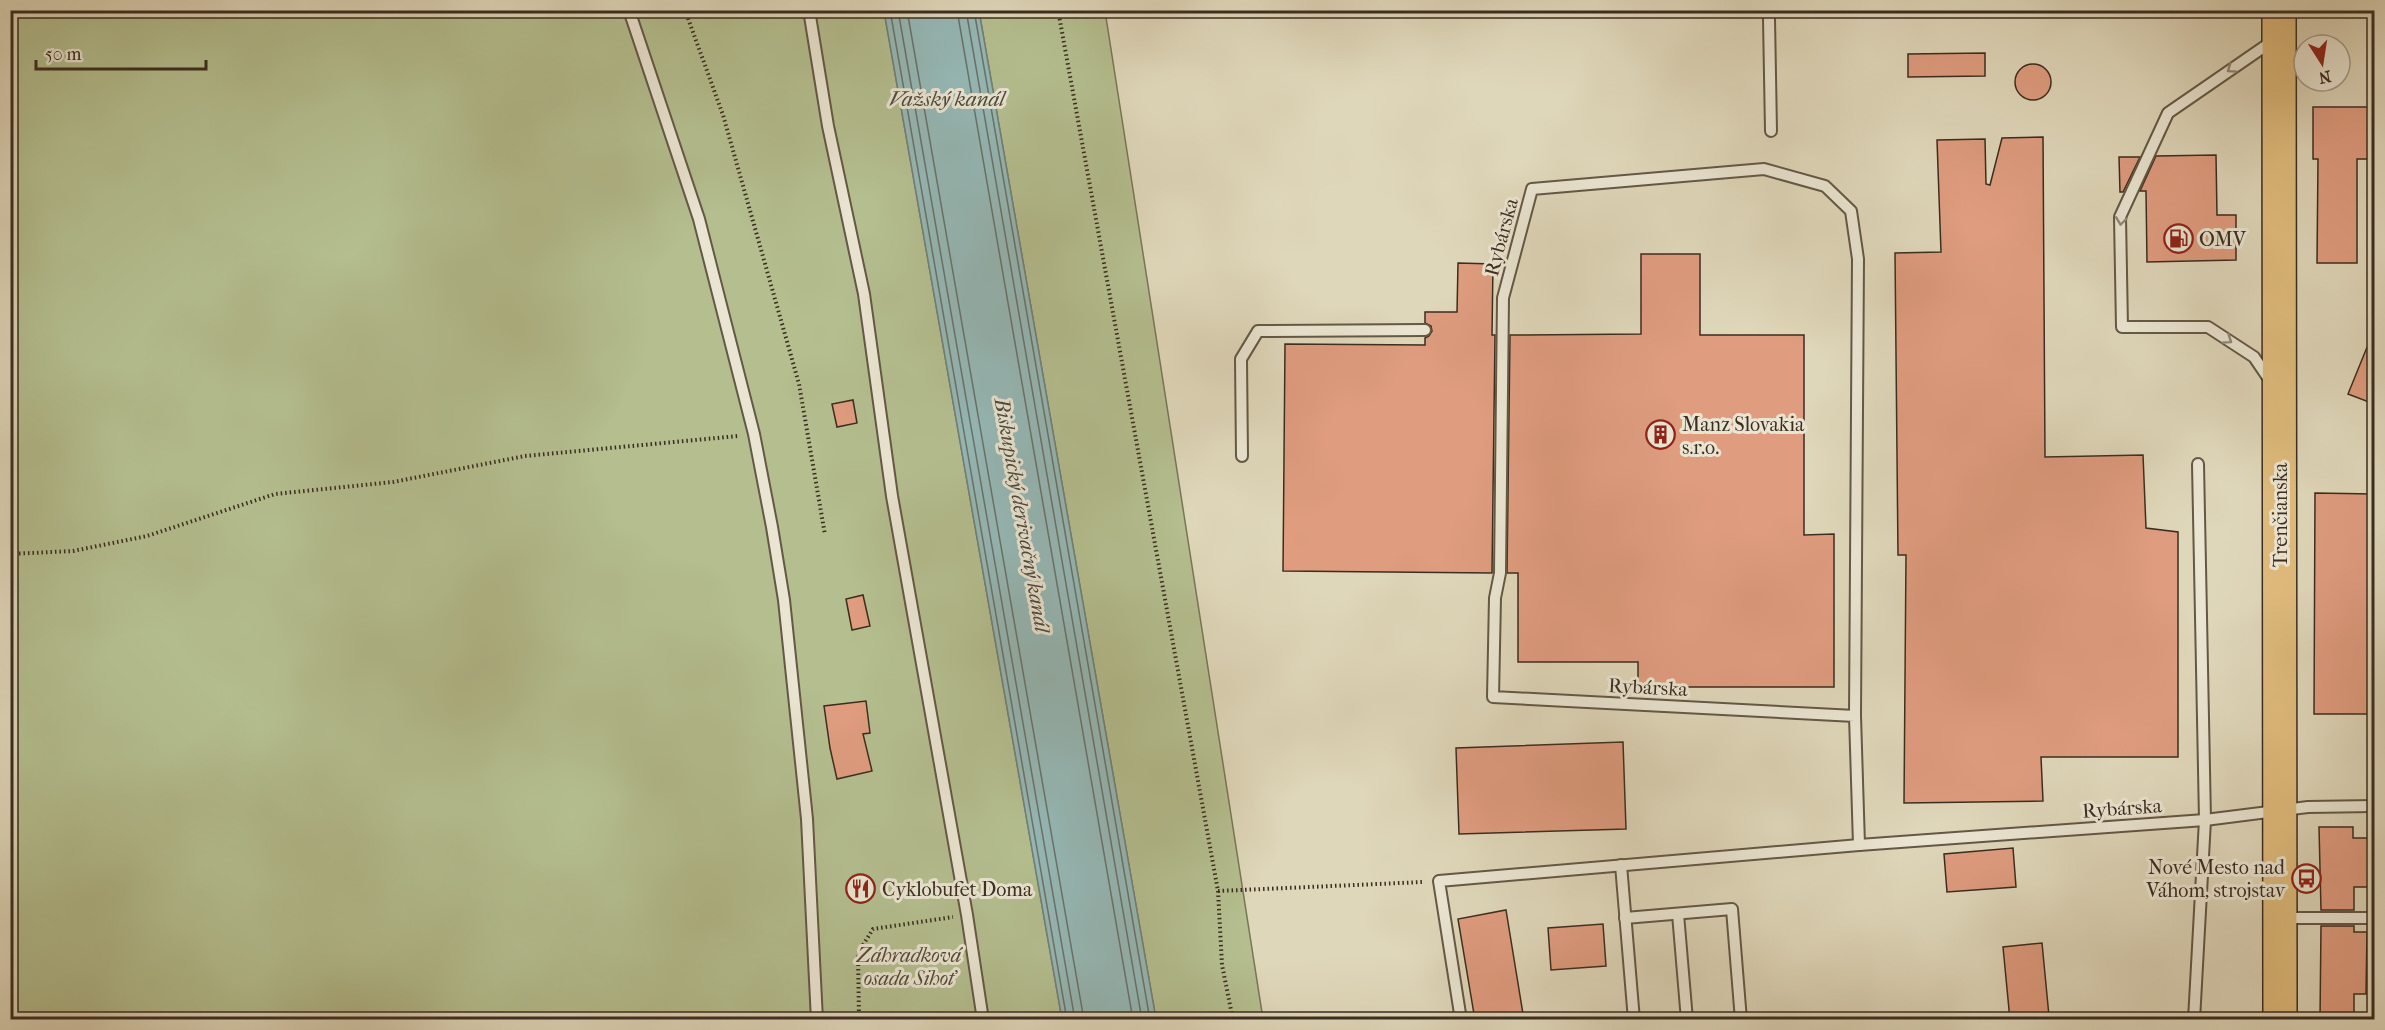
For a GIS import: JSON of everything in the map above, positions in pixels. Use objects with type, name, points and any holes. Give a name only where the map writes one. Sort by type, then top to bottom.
[{"type":"main road","name":"Trenčianska","points":[[2279,23],[2280,1020]]},
{"type":"lane","points":[[629,10],[699,219],[754,434],[784,600],[807,819],[817,1020]]},
{"type":"lane","points":[[809,10],[828,126],[864,294],[892,496],[967,915],[983,1020]]},
{"type":"lane","points":[[1769,19],[1771,130]]},
{"type":"lane","points":[[2279,23],[2168,113],[2120,217],[2122,327],[2208,327],[2254,357],[2280,396]]},
{"type":"lane","name":"Rybárska","points":[[1855,716],[1493,697],[1495,598],[1500,573],[1497,329],[1532,189],[1764,169],[1825,186],[1851,211],[1858,260],[1855,716],[1859,845]]},
{"type":"lane","points":[[1242,456],[1241,359],[1258,331],[1425,330]]},
{"type":"lane","points":[[2194,1020],[2205,820],[2198,464]]},
{"type":"lane","name":"Rybárska","points":[[1439,881],[1859,845],[2205,820],[2308,807],[2374,806]]},
{"type":"lane","points":[[1621,865],[1634,1020]]},
{"type":"lane","points":[[1439,881],[1461,1020]]},
{"type":"lane","points":[[1626,918],[1732,909],[1741,1020]]},
{"type":"lane","points":[[1678,914],[1687,1020]]},
{"type":"lane","points":[[2280,918],[2374,918]]},
{"type":"path","points":[[685,10],[723,115],[799,384],[825,535]]},
{"type":"path","points":[[1058,10],[1218,891],[1222,965],[1233,1020]]},
{"type":"path","points":[[10,554],[73,551],[147,536],[275,494],[393,482],[525,456],[754,434]]},
{"type":"path","points":[[1218,891],[1439,881]]},
{"type":"path","points":[[859,1020],[858,952],[873,929],[967,915]]},
{"type":"green space","name":"Záhradková osada Sihoť","points":[[10,11],[884,11],[1062,1019],[11,1019]]},
{"type":"green space","points":[[979,11],[1105,11],[1263,1019],[1156,1019]]},
{"type":"water","name":"Važský kanál","points":[[884,11],[979,11],[1156,1019],[1062,1019]]},
{"type":"building","points":[[1985,53],[1985,76],[1908,77],[1908,54]]},
{"type":"building","points":[[2033,64],[2045,70],[2051,82],[2045,94],[2033,100],[2021,94],[2015,82],[2021,70]]},
{"type":"building","points":[[2313,107],[2374,107],[2374,159],[2357,159],[2357,263],[2317,263],[2318,159],[2313,159]]},
{"type":"building","points":[[2043,137],[2045,457],[2143,455],[2146,528],[2178,532],[2178,757],[2041,757],[2043,801],[1904,803],[1906,555],[1898,555],[1895,253],[1941,252],[1937,140],[1985,139],[1986,184],[1990,185],[2002,138]]},
{"type":"building","points":[[2216,155],[2217,215],[2236,215],[2236,260],[2147,262],[2146,191],[2140,191],[2156,156]]},
{"type":"building","points":[[2119,157],[2140,157],[2123,192],[2120,192]]},
{"type":"building","name":"Manz Slovakia s.r.o.","points":[[1641,254],[1700,254],[1700,335],[1804,335],[1804,535],[1834,534],[1834,687],[1638,687],[1638,662],[1518,662],[1518,573],[1507,573],[1510,335],[1641,334]]},
{"type":"building","points":[[1458,263],[1493,264],[1492,335],[1495,335],[1492,573],[1283,571],[1285,344],[1425,345],[1425,338],[1432,331],[1431,326],[1425,323],[1425,312],[1457,312]]},
{"type":"building","points":[[2374,330],[2374,404],[2348,394]]},
{"type":"building","points":[[853,400],[857,423],[837,427],[832,404]]},
{"type":"building","points":[[2315,493],[2374,494],[2374,714],[2314,714]]},
{"type":"building","points":[[863,595],[870,626],[852,630],[846,599]]},
{"type":"building","points":[[866,701],[870,733],[863,734],[872,771],[837,779],[824,706]]},
{"type":"building","points":[[1623,742],[1626,829],[1459,834],[1456,748]]},
{"type":"building","points":[[2319,827],[2353,827],[2353,838],[2374,838],[2374,887],[2354,887],[2354,910],[2321,910]]},
{"type":"building","points":[[2013,848],[2016,887],[1947,892],[1944,854]]},
{"type":"building","points":[[1506,910],[1524,1020],[1475,1020],[1458,919]]},
{"type":"building","points":[[1603,924],[1606,966],[1551,970],[1548,928]]},
{"type":"building","points":[[2321,926],[2354,926],[2354,932],[2367,932],[2366,994],[2354,994],[2354,1020],[2320,1020]]},
{"type":"building","points":[[2042,943],[2049,1016],[2010,1020],[2003,947]]},
{"type":"place","name":"OMV","points":[[2178,239]]},
{"type":"place","name":"Manz Slovakia s.r.o.","points":[[1661,435]]},
{"type":"place","name":"Nové Mesto nad Váhom, strojstav","points":[[2306,878]]},
{"type":"place","name":"Cyklobufet Doma","points":[[861,889]]},
{"type":"water label","name":"Biskupický derivačný kanál","points":[[1022,515]]}]
